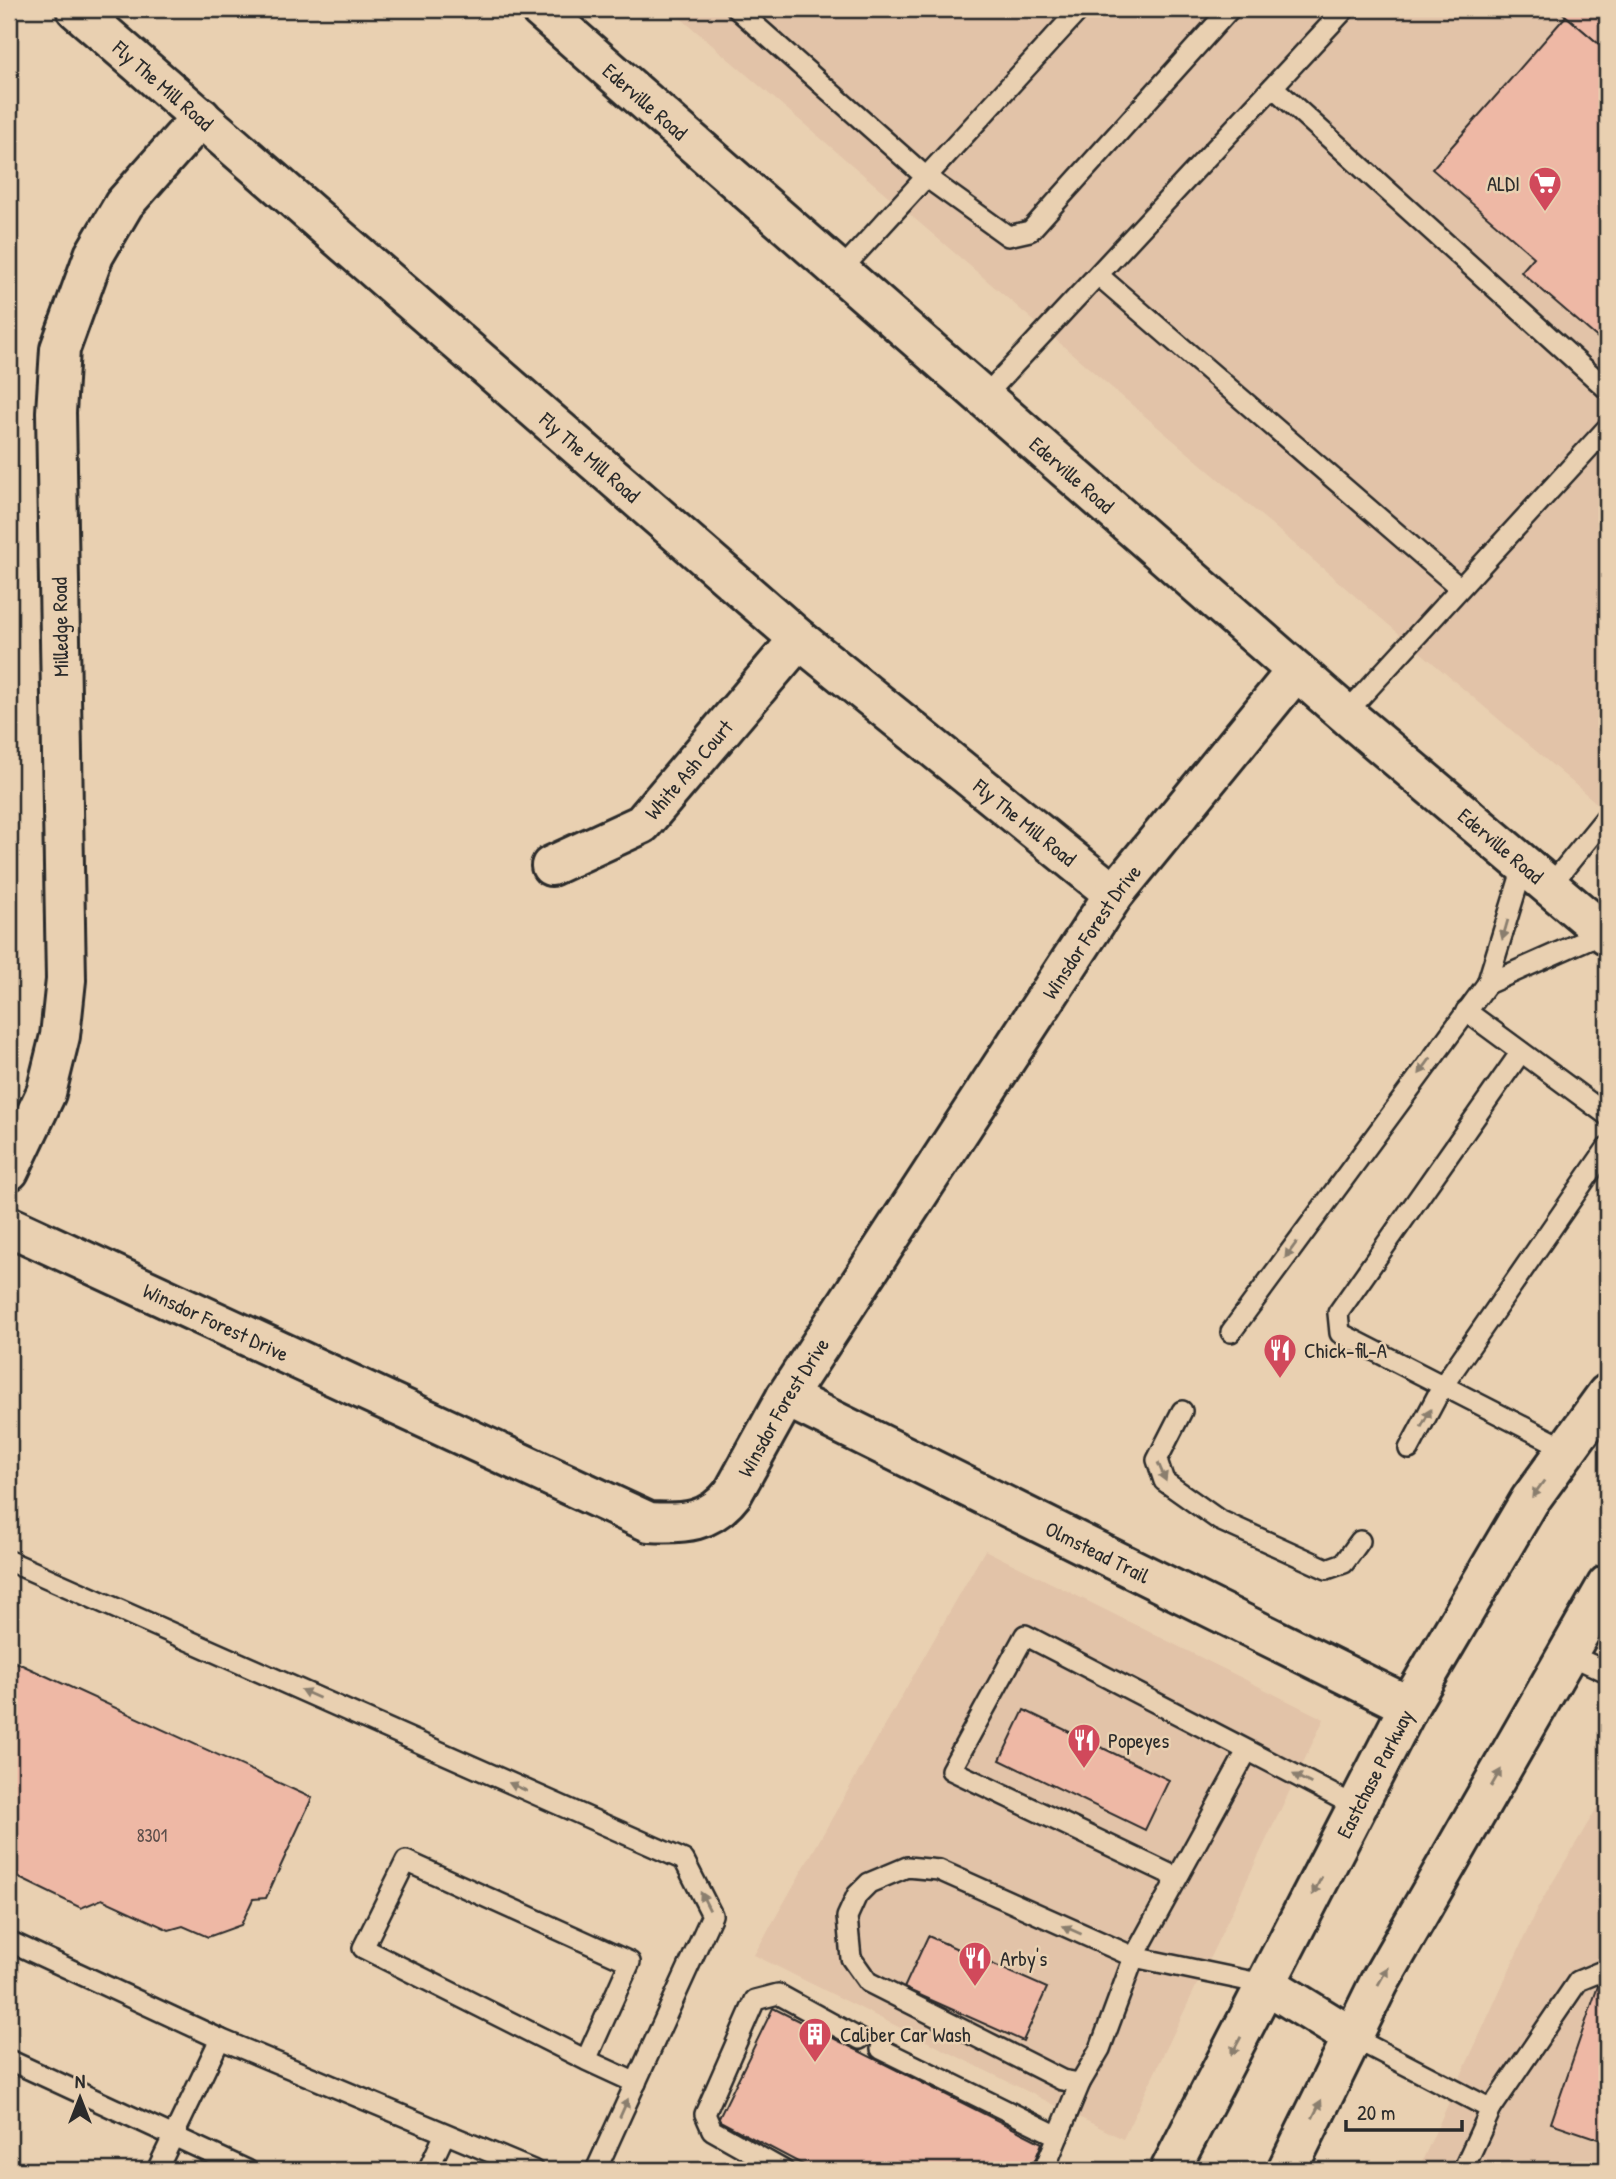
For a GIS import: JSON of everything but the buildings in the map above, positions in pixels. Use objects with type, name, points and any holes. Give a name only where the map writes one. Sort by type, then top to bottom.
[{"type":"street","name":"Fly The Mill Road","points":[[76,9],[799,639],[1114,894]]},
{"type":"street","name":"Ederville Road","points":[[540,9],[1345,714],[1606,933]]},
{"type":"street","name":"Milledge Road","points":[[9,1171],[46,1093],[60,1037],[66,980],[56,412],[60,349],[94,255],[124,204],[201,117]]},
{"type":"street","name":"White Ash Court","points":[[551,866],[642,824],[799,639]]},
{"type":"street","name":"Winsdor Forest Drive","points":[[9,1226],[649,1522],[680,1523],[706,1518],[724,1505],[786,1397],[1114,894],[1296,671]]},
{"type":"street","name":"Eastchase Parkway","points":[[1170,2170],[1268,1985],[1409,1706],[1530,1500],[1607,1394]]},
{"type":"street","name":"Olmstead Trail","points":[[786,1397],[1409,1706]]},
{"type":"street","points":[[1287,2170],[1379,1983],[1607,1585]]},
{"type":"street","points":[[1268,1985],[1352,2037]]},
{"type":"lane","points":[[737,9],[926,177],[1008,236],[1030,231],[1230,9]]},
{"type":"lane","points":[[839,272],[1080,9]]},
{"type":"lane","points":[[983,398],[1345,9]]},
{"type":"lane","points":[[1273,86],[1607,389]]},
{"type":"lane","points":[[1098,275],[1460,588]]},
{"type":"lane","points":[[1345,714],[1607,428]]},
{"type":"lane","points":[[1231,1332],[1487,984],[1537,875],[1607,816]]},
{"type":"lane","points":[[1487,984],[1606,933]]},
{"type":"lane","points":[[1466,1011],[1607,1115]]},
{"type":"lane","points":[[1521,1052],[1338,1312],[1340,1333],[1567,1449]]},
{"type":"lane","points":[[1409,1449],[1442,1387],[1607,1148]]},
{"type":"lane","points":[[1182,1411],[1157,1460],[1164,1482],[1219,1520],[1327,1569],[1344,1563],[1360,1541]]},
{"type":"lane","points":[[9,1561],[684,1860],[712,1915],[596,2170]]},
{"type":"lane","points":[[1176,1877],[951,1770],[1025,1635],[1357,1807]]},
{"type":"lane","points":[[1567,1654],[1607,1672]]},
{"type":"lane","points":[[1044,2170],[1080,2083],[1100,2049],[1134,1957],[1247,1751]]},
{"type":"lane","points":[[586,2060],[630,1962],[406,1861],[363,1948],[586,2060],[636,2083]]},
{"type":"lane","points":[[1080,2083],[1062,2080],[868,1982],[851,1958],[847,1917],[857,1895],[869,1883],[907,1867],[939,1870],[1134,1957],[1268,1985]]},
{"type":"lane","points":[[9,1941],[220,2039],[445,2134],[508,2166],[533,2170]]},
{"type":"lane","points":[[1463,2170],[1491,2109],[1578,1981],[1607,1969]]},
{"type":"lane","points":[[783,2170],[712,2130],[705,2114],[755,2000],[778,1994],[860,2039]]},
{"type":"lane","points":[[1352,2037],[1491,2109]]},
{"type":"lane","points":[[157,2170],[220,2039]]},
{"type":"lane","points":[[881,2049],[1058,2136]]},
{"type":"lane","points":[[9,2060],[247,2170]]},
{"type":"lane","points":[[428,2170],[445,2134]]},
{"type":"shaded area","points":[[670,9],[1607,9],[1607,812]]},
{"type":"shaded area","points":[[985,1550],[1324,1719],[1123,2139],[754,1955]]},
{"type":"shaded area","points":[[1607,1791],[1607,2170],[1418,2170],[1538,1907]]},
{"type":"place","name":"ALDI","points":[[1545,213]]},
{"type":"place","name":"Chick-fil-A","points":[[1280,1380]]},
{"type":"place","name":"Popeyes","points":[[1084,1770]]},
{"type":"place","name":"Arby's","points":[[975,1988]]},
{"type":"place","name":"Caliber Car Wash","points":[[815,2064]]}]
